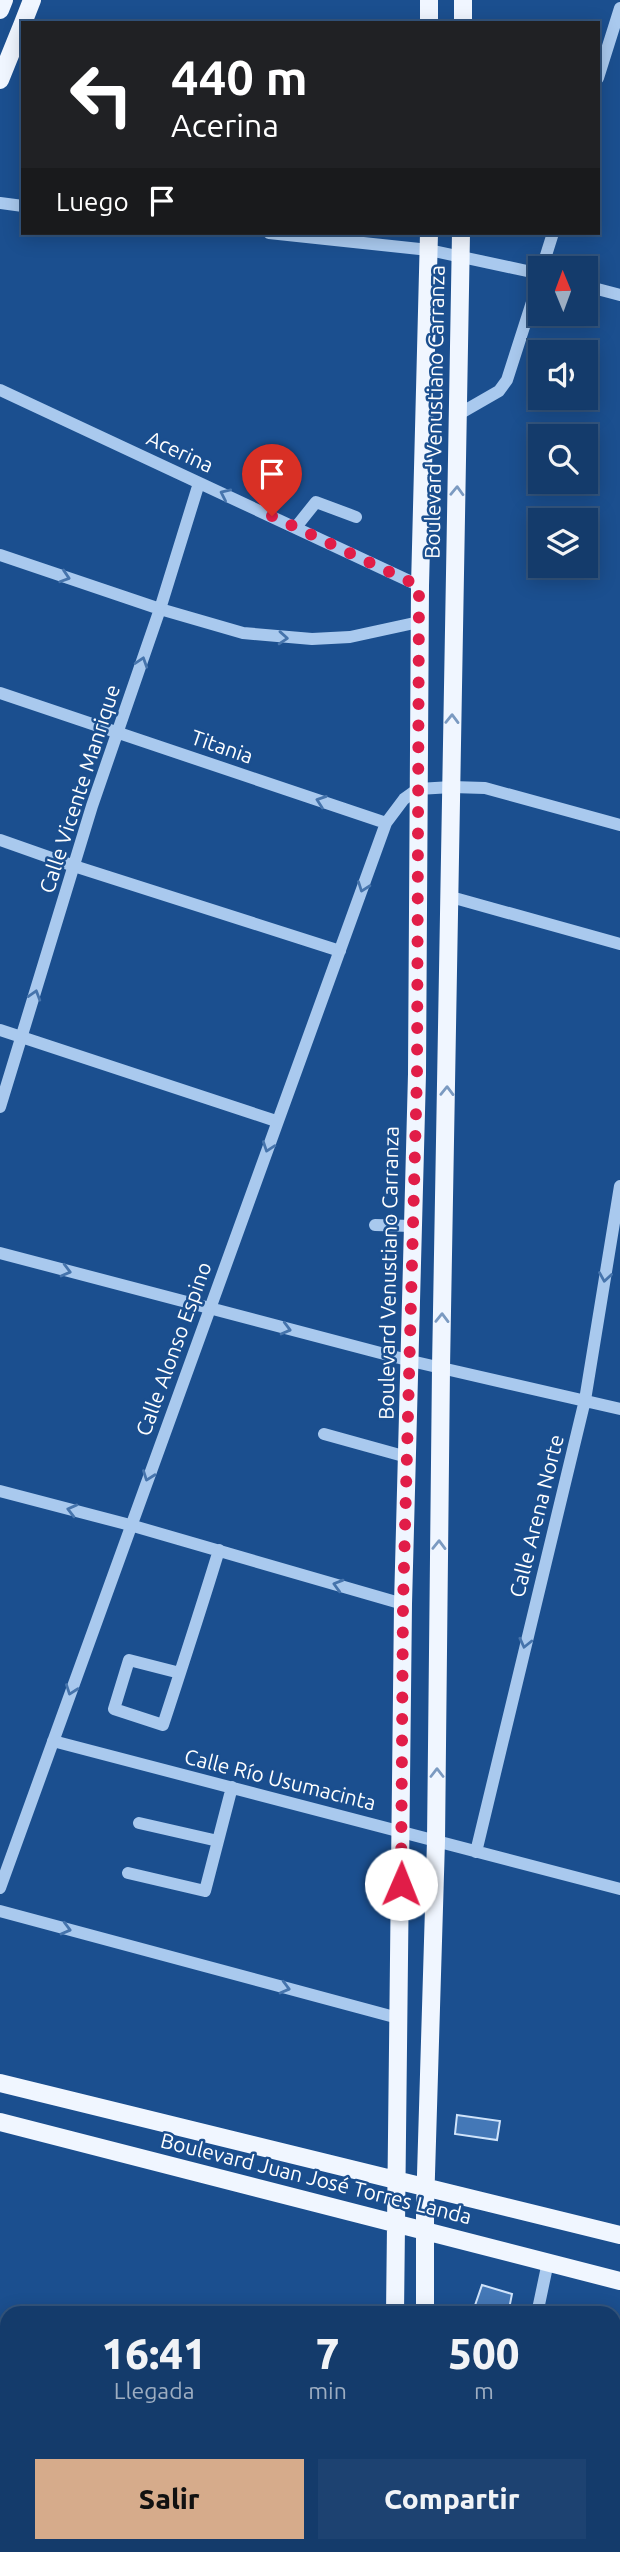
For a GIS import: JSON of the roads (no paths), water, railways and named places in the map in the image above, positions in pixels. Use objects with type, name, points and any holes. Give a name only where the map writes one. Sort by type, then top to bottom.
[{"type":"main road","points":[[0,10],[4,0]]},
{"type":"main road","points":[[25,21],[32,0]]},
{"type":"main road","points":[[429,0],[429,21]]},
{"type":"main road","points":[[463,0],[463,21]]},
{"type":"main road","points":[[0,80],[21,31]]},
{"type":"main road","name":"Boulevard Venustiano Carranza","points":[[425,2306],[436,1841],[461,235]]},
{"type":"main road","name":"Boulevard Venustiano Carranza","points":[[395,2306],[403,1604],[417,1074],[419,586],[429,242]]},
{"type":"main road","name":"Boulevard Juan José Torres Landa","points":[[0,2083],[620,2235]]},
{"type":"main road","name":"Boulevard Juan José Torres Landa","points":[[0,2122],[620,2281]]},
{"type":"street","points":[[600,72],[620,8]]},
{"type":"street","points":[[0,203],[21,206]]},
{"type":"street","points":[[306,235],[429,242],[461,257],[528,271]]},
{"type":"street","points":[[546,256],[552,235]]},
{"type":"street","points":[[598,289],[620,295]]},
{"type":"street","points":[[459,414],[499,391],[507,380],[528,315]]},
{"type":"street","name":"Acerina","points":[[0,390],[419,586]]},
{"type":"street","name":"Calle Vicente Manrique","points":[[0,1107],[92,806],[160,609],[199,482]]},
{"type":"street","points":[[296,527],[316,502],[356,517]]},
{"type":"street","points":[[0,555],[160,609],[243,633],[301,639],[350,637],[419,622]]},
{"type":"street","name":"Titania","points":[[0,692],[386,823]]},
{"type":"street","points":[[386,823],[404,799],[418,789],[452,787],[485,788],[620,825]]},
{"type":"street","name":"Calle Alonso Espino","points":[[0,1888],[386,823]]},
{"type":"street","points":[[0,840],[340,951]]},
{"type":"street","points":[[451,897],[620,944]]},
{"type":"street","points":[[0,1030],[276,1121]]},
{"type":"street","name":"Calle Arena Norte","points":[[476,1852],[585,1400],[620,1186]]},
{"type":"street","points":[[375,1225],[412,1226]]},
{"type":"street","points":[[0,1253],[411,1362],[620,1409]]},
{"type":"street","points":[[324,1434],[407,1457]]},
{"type":"street","points":[[0,1491],[130,1525],[403,1604]]},
{"type":"street","points":[[180,1673],[129,1660],[114,1709],[163,1725],[180,1673],[219,1550]]},
{"type":"street","name":"Calle Río Usumacinta","points":[[53,1741],[620,1889]]},
{"type":"street","points":[[128,1873],[205,1891],[232,1787]]},
{"type":"street","points":[[139,1823],[218,1841]]},
{"type":"street","points":[[0,1911],[398,2018]]},
{"type":"street","points":[[539,2306],[548,2262]]}]
